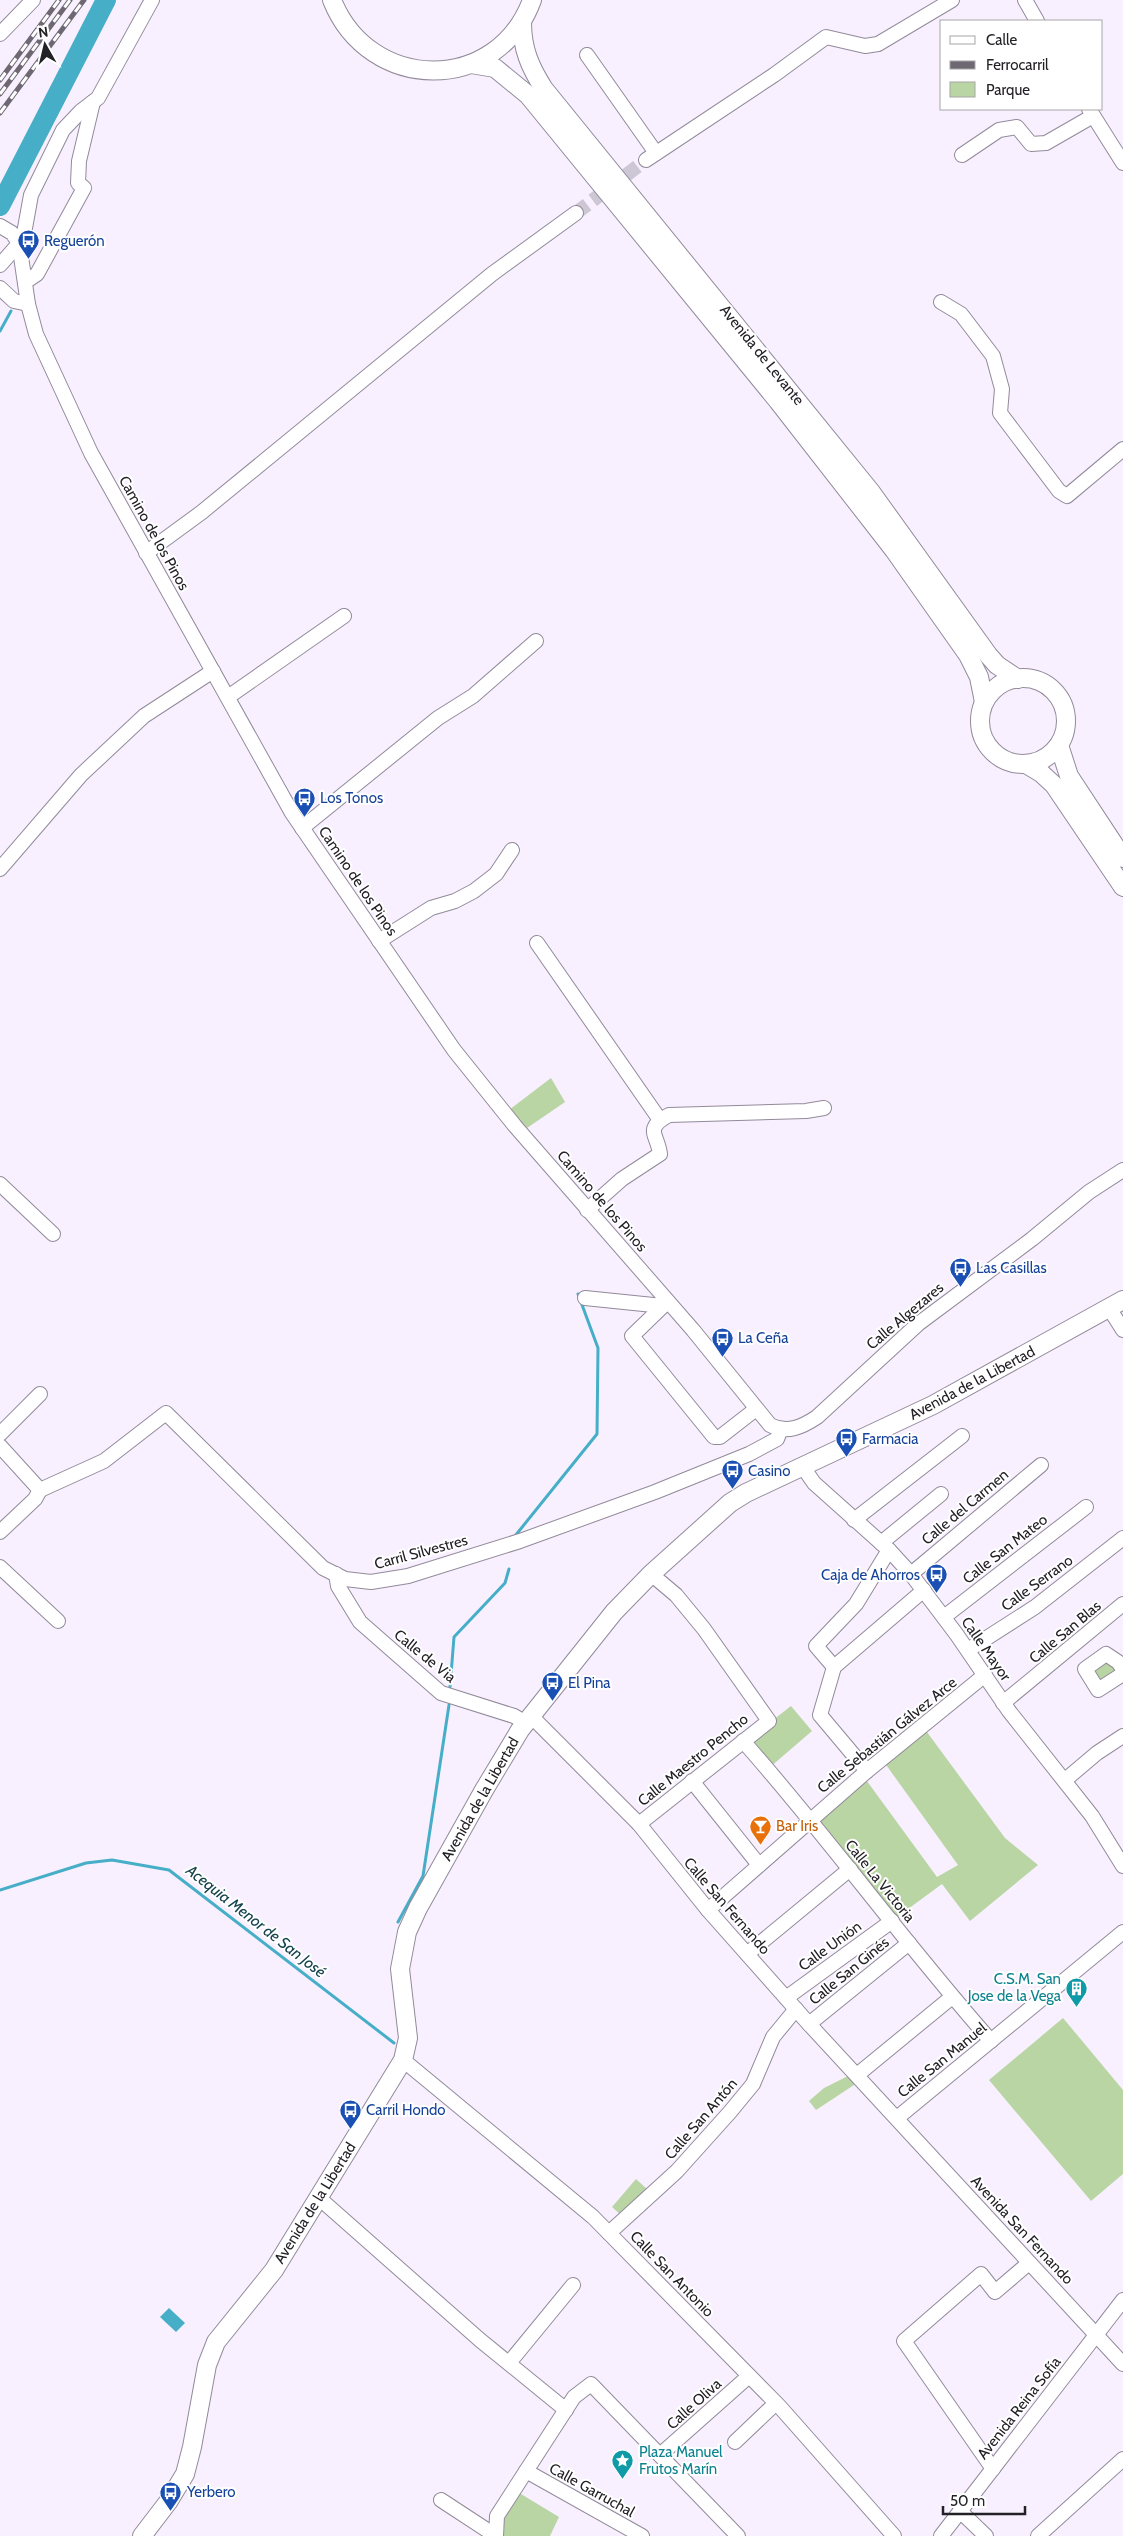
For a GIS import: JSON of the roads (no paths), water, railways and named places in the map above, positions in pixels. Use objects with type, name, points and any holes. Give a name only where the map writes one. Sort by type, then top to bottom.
[{"type":"main road","points":[[332,0],[343,23],[362,45],[386,61],[420,70],[438,71],[472,64],[497,49],[522,22],[532,0]]},
{"type":"main road","name":"Avenida de Levante","points":[[522,22],[523,42],[528,62],[544,89],[871,492],[989,656],[1018,679]]},
{"type":"main road","name":"Avenida de Levante","points":[[472,64],[495,68],[528,95],[778,401],[889,543],[968,656],[979,677],[984,702]]},
{"type":"main road","points":[[1026,764],[1041,760],[1059,745],[1066,722],[1059,699],[1042,683],[1018,679],[1002,684],[984,702],[980,724],[987,745],[1004,760],[1026,764],[1041,773],[1054,785],[1123,887]]},
{"type":"main road","points":[[1059,745],[1069,776],[1123,858]]},
{"type":"main road","name":"Avenida de la Libertad","points":[[142,2536],[168,2502],[185,2474],[192,2447],[207,2365],[216,2342],[274,2270],[403,2060],[408,2038],[400,1969],[407,1932],[418,1908],[484,1790],[528,1719],[614,1612],[651,1574],[730,1503],[933,1405],[1116,1304]]},
{"type":"street","points":[[0,34],[33,0]]},
{"type":"street","points":[[0,265],[24,237],[31,195],[63,130],[81,111],[98,98],[152,0]]},
{"type":"street","points":[[587,55],[651,157],[774,75],[826,37],[865,46],[878,44],[952,0]]},
{"type":"street","points":[[1025,0],[1036,20]]},
{"type":"street","points":[[25,282],[37,274],[84,188],[78,183],[79,162],[93,102]]},
{"type":"street","points":[[962,155],[1000,130],[1017,127],[1031,144],[1046,143],[1091,112],[1123,163]]},
{"type":"street","points":[[146,553],[202,512],[492,274],[576,213]]},
{"type":"street","points":[[4,228],[19,243]]},
{"type":"street","name":"Camino de los Pinos","points":[[19,243],[28,304],[41,346],[91,453],[284,800],[454,1050],[515,1126],[756,1409],[770,1425],[781,1429]]},
{"type":"street","points":[[0,288],[14,301],[28,304]]},
{"type":"street","points":[[941,302],[961,314],[988,348],[1002,389],[1000,412],[1059,491],[1068,496],[1123,449]]},
{"type":"street","points":[[228,697],[344,616]]},
{"type":"street","points":[[302,828],[438,718],[473,696],[536,641]]},
{"type":"street","points":[[0,868],[81,775],[144,716],[213,671]]},
{"type":"street","points":[[380,941],[431,908],[455,901],[474,891],[496,874],[512,850]]},
{"type":"street","points":[[538,943],[660,1120]]},
{"type":"street","points":[[587,1210],[622,1179],[660,1154],[654,1139],[654,1129],[660,1120],[669,1115],[806,1111],[824,1108]]},
{"type":"street","name":"Calle Algezares","points":[[781,1429],[794,1429],[817,1417],[918,1324],[1032,1239],[1089,1192],[1123,1170]]},
{"type":"street","points":[[0,1184],[53,1234]]},
{"type":"street","points":[[584,1298],[666,1304]]},
{"type":"street","points":[[666,1304],[632,1336],[714,1437],[720,1437],[756,1409]]},
{"type":"street","points":[[1116,1304],[1123,1330]]},
{"type":"street","points":[[0,1434],[40,1394]]},
{"type":"street","name":"Carril Silvestres","points":[[40,1490],[104,1462],[166,1413],[323,1568],[345,1579],[371,1582],[408,1576],[520,1541],[725,1465],[777,1439],[781,1429]]},
{"type":"street","points":[[854,1520],[962,1436]]},
{"type":"street","points":[[0,1446],[40,1490],[35,1499],[0,1532]]},
{"type":"street","name":"Calle del Carmen","points":[[911,1574],[1041,1465]]},
{"type":"street","name":"Calle Mayor","points":[[803,1467],[814,1483],[885,1546],[924,1590],[1004,1703],[1092,1816],[1123,1866]]},
{"type":"street","points":[[834,1667],[816,1646],[856,1604],[885,1546],[941,1494]]},
{"type":"street","name":"Calle San Mateo","points":[[944,1617],[1086,1507]]},
{"type":"street","name":"Calle Serrano","points":[[968,1650],[1035,1607],[1121,1545]]},
{"type":"street","points":[[0,1567],[58,1621]]},
{"type":"street","name":"Calle de Via","points":[[336,1574],[338,1586],[360,1622],[440,1694],[528,1719]]},
{"type":"street","name":"Calle Maestro Pencho","points":[[638,1824],[769,1721],[704,1629],[676,1595],[651,1574]]},
{"type":"street","points":[[867,1771],[820,1715],[834,1667],[924,1590]]},
{"type":"street","name":"Calle San Blas","points":[[1004,1703],[1123,1604]]},
{"type":"street","name":"Calle Sebastián Gálvez Arce","points":[[708,1910],[867,1771],[985,1676]]},
{"type":"street","name":"Calle San Fernando","points":[[528,1719],[638,1824],[708,1910],[809,2024],[897,2118]]},
{"type":"street","points":[[1065,1780],[1097,1753],[1123,1736]]},
{"type":"street","name":"Calle La Victoria","points":[[743,1741],[810,1820],[952,1997],[991,2041]]},
{"type":"street","points":[[692,1781],[759,1865]]},
{"type":"street","points":[[747,1954],[850,1869]]},
{"type":"street","name":"Calle Unión","points":[[786,1998],[892,1921]]},
{"type":"street","name":"Calle San Manuel","points":[[897,2118],[1123,1932]]},
{"type":"street","name":"Calle San Ginés","points":[[809,2024],[909,1943]]},
{"type":"street","points":[[857,2075],[952,1997]]},
{"type":"street","name":"Calle San Antón","points":[[609,2233],[677,2171],[742,2098],[753,2084],[773,2036],[796,2009]]},
{"type":"street","name":"Calle San Antonio","points":[[403,2060],[593,2217],[776,2403],[894,2536]]},
{"type":"street","name":"Avenida San Fernando","points":[[897,2118],[1123,2364]]},
{"type":"street","points":[[319,2198],[566,2410]]},
{"type":"street","points":[[993,2469],[904,2341],[981,2274],[995,2292],[1029,2263]]},
{"type":"street","points":[[509,2363],[574,2285]]},
{"type":"street","name":"Avenida Reina Sofía","points":[[941,2536],[1123,2300]]},
{"type":"street","name":"Calle Oliva","points":[[660,2455],[749,2376]]},
{"type":"street","points":[[496,2536],[497,2516],[574,2397],[591,2384],[738,2536]]},
{"type":"street","points":[[735,2442],[776,2403]]},
{"type":"street","points":[[1038,2536],[1123,2459]]},
{"type":"street","name":"Calle Garruchal","points":[[526,2472],[642,2536]]},
{"type":"street","points":[[441,2500],[496,2536]]},
{"type":"street","points":[[960,2512],[986,2536]]},
{"type":"water","points":[[169,2308],[185,2323],[176,2332],[160,2317]]},
{"type":"waterway","points":[[0,206],[106,0]]},
{"type":"waterway","points":[[0,331],[11,311]]},
{"type":"waterway","points":[[515,1536],[597,1434],[598,1348],[578,1294]]},
{"type":"waterway","points":[[450,1687],[454,1637],[505,1583],[509,1569]]},
{"type":"waterway","points":[[398,1922],[423,1876],[449,1705]]},
{"type":"waterway","name":"Acequia Menor de San José","points":[[0,1890],[86,1863],[112,1860],[169,1870],[394,2043]]},
{"type":"tunnel","points":[[576,213],[646,160]]},
{"type":"railway","points":[[0,80],[59,0]]},
{"type":"railway","points":[[0,94],[70,0]]},
{"type":"railway","points":[[0,113],[84,0]]},
{"type":"place","name":"Reguerón","points":[[28,260]]},
{"type":"place","name":"Los Tonos","points":[[304,817]]},
{"type":"place","name":"Las Casillas","points":[[960,1287]]},
{"type":"place","name":"La Ceña","points":[[722,1357]]},
{"type":"place","name":"Farmacia","points":[[846,1458]]},
{"type":"place","name":"Casino","points":[[732,1490]]},
{"type":"place","name":"Caja de Ahorros","points":[[936,1594]]},
{"type":"place","name":"El Pina","points":[[552,1702]]},
{"type":"place","name":"Bar Iris","points":[[760,1845]]},
{"type":"place","name":"C.S.M. San Jose de la Vega","points":[[1077,2007]]},
{"type":"place","name":"Carril Hondo","points":[[350,2129]]},
{"type":"place","name":"Plaza Manuel Frutos Marín","points":[[623,2480]]},
{"type":"place","name":"Yerbero","points":[[171,2511]]}]
